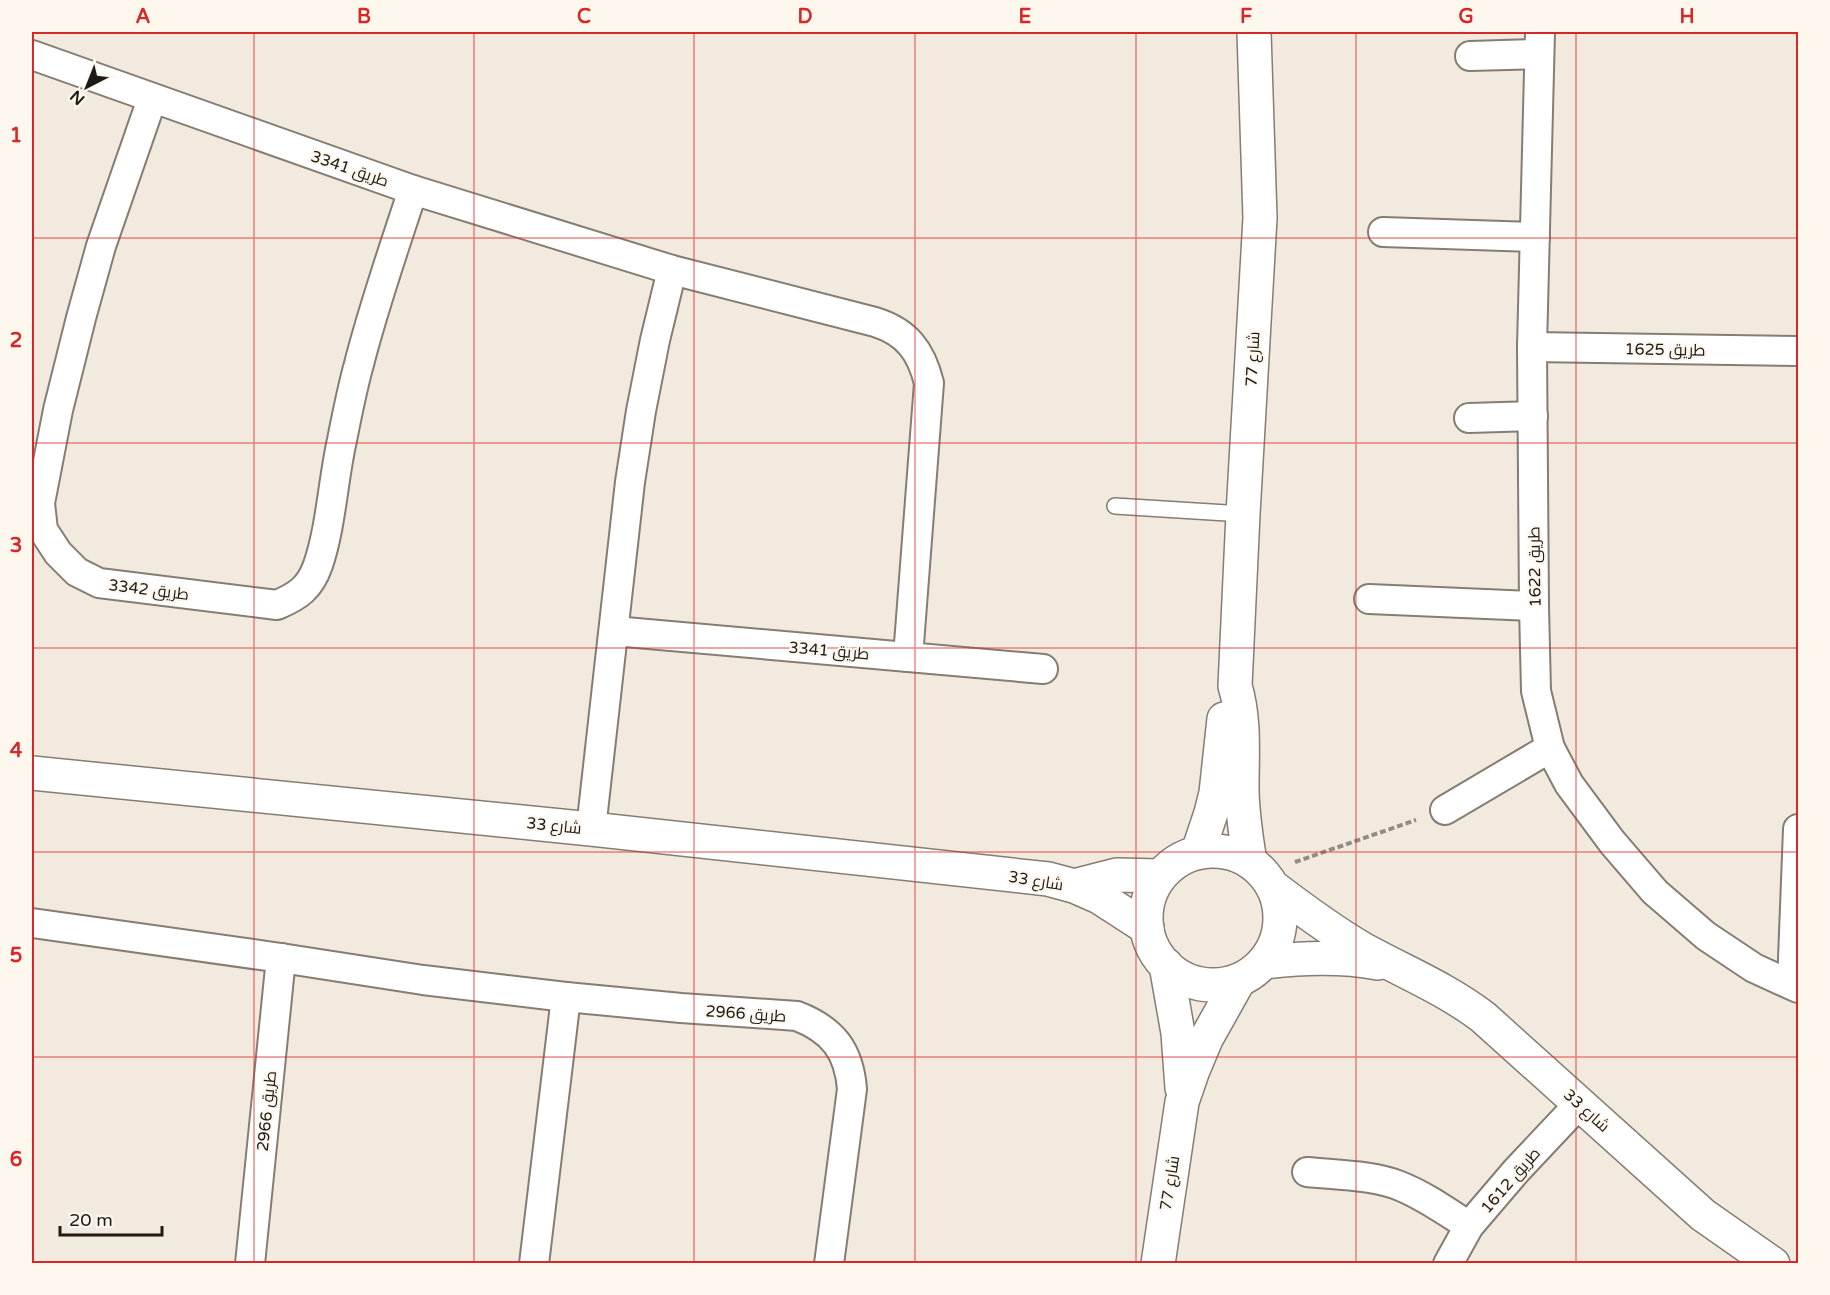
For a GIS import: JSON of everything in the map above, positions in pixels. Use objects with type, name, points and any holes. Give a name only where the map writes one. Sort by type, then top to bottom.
[{"type":"street","name":"شارع 77","points":[[1198,852],[1216,793],[1226,710],[1235,686],[1260,218],[1254,32]]},
{"type":"street","points":[[1470,56],[1539,43]]},
{"type":"street","name":"طريق 1622","points":[[1539,43],[1532,347],[1534,606],[1536,691],[1550,748],[1569,784],[1612,842],[1655,892],[1706,936],[1754,968],[1795,987]]},
{"type":"street","name":"طريق 3341","points":[[32,55],[413,190],[672,270],[875,322],[897,332],[907,339],[917,352],[925,366],[929,383],[908,657]]},
{"type":"street","name":"طريق 3342","points":[[152,99],[101,246],[58,410],[40,503],[43,530],[58,553],[77,572],[99,583],[277,605],[295,597],[308,584],[317,566],[324,539],[339,451],[359,365],[383,280],[413,190]]},
{"type":"street","points":[[1383,232],[1535,237]]},
{"type":"street","points":[[591,829],[623,535],[639,421],[672,270]]},
{"type":"street","name":"طريق 1625","points":[[1532,347],[1798,351]]},
{"type":"street","points":[[1469,417],[1533,416]]},
{"type":"street","points":[[1369,599],[1534,606]]},
{"type":"street","name":"طريق 3341","points":[[614,631],[1043,669]]},
{"type":"street","name":"شارع 77","points":[[1235,686],[1242,720],[1243,805],[1262,874]]},
{"type":"street","points":[[1444,810],[1550,748]]},
{"type":"street","name":"شارع 33","points":[[32,774],[591,829],[1048,879],[1074,886],[1099,897],[1147,928]]},
{"type":"street","points":[[1795,987],[1798,829]]},
{"type":"street","points":[[1216,850],[1233,854],[1262,874],[1279,902],[1281,918],[1279,934],[1273,949],[1251,971],[1223,984],[1208,985],[1192,982],[1178,975],[1166,965],[1150,942],[1146,910],[1151,892],[1160,876],[1173,863],[1198,852],[1216,850]]},
{"type":"street","name":"شارع 33","points":[[1262,874],[1332,930],[1466,1004],[1580,1103],[1703,1215],[1773,1263]]},
{"type":"street","name":"شارع 33","points":[[1074,886],[1117,875],[1160,876]]},
{"type":"street","name":"طريق 2966","points":[[32,923],[423,980],[566,997],[797,1016],[813,1022],[838,1043],[846,1057],[852,1089],[829,1263]]},
{"type":"street","name":"شارع 33","points":[[1251,971],[1316,957],[1394,965]]},
{"type":"street","name":"طريق 2966","points":[[250,1263],[281,958]]},
{"type":"street","name":"شارع 77","points":[[1158,1263],[1182,1102],[1178,1033],[1166,965]]},
{"type":"street","name":"شارع 77","points":[[1182,1102],[1206,1039],[1221,1008],[1251,971]]},
{"type":"street","points":[[534,1263],[566,997]]},
{"type":"street","name":"طريق 1612","points":[[1448,1263],[1469,1227],[1516,1171],[1580,1103]]},
{"type":"street","points":[[1307,1172],[1378,1180],[1399,1185],[1469,1227]]},
{"type":"lane","points":[[1115,506],[1243,514]]},
{"type":"path","points":[[1262,874],[1444,810]]}]
